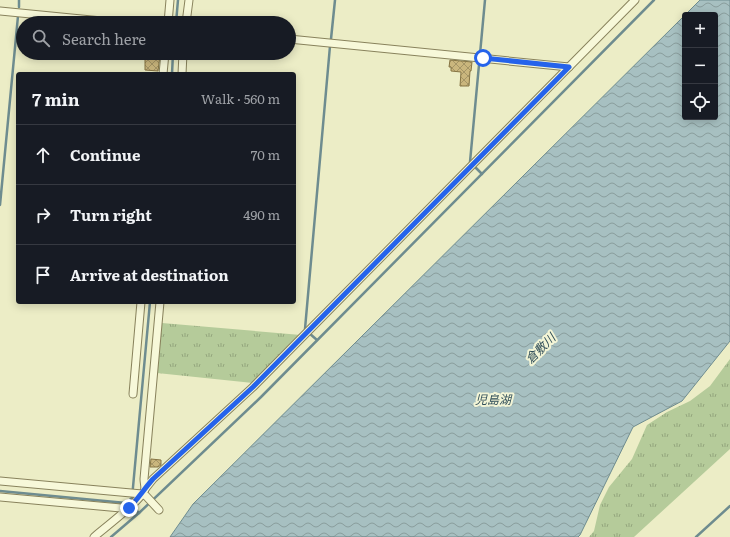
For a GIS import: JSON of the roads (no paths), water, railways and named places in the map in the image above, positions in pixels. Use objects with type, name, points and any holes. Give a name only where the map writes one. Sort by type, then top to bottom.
[{"type":"street","points":[[169,16],[170,0]]},
{"type":"street","points":[[187,16],[189,0]]},
{"type":"street","points":[[94,537],[129,507],[153,479],[253,387],[635,0]]},
{"type":"street","points":[[0,11],[51,16]]},
{"type":"street","points":[[296,40],[569,67]]},
{"type":"street","points":[[163,72],[164,60]]},
{"type":"street","points":[[182,72],[183,60]]},
{"type":"street","points":[[133,394],[141,304]]},
{"type":"street","points":[[140,493],[144,479],[160,304]]},
{"type":"street","points":[[0,481],[140,493],[157,508]]},
{"type":"street","points":[[0,497],[121,508],[129,507]]},
{"type":"water","name":"児島湖","points":[[700,0],[730,0],[730,341],[682,401],[633,427],[580,535],[578,537],[170,537],[193,504],[682,18],[682,120],[718,120],[718,12],[688,12]]},
{"type":"waterway","points":[[19,0],[19,7]]},
{"type":"waterway","points":[[177,16],[178,0]]},
{"type":"waterway","points":[[331,39],[335,0]]},
{"type":"waterway","points":[[470,162],[485,0]]},
{"type":"waterway","points":[[111,537],[139,513],[261,397],[654,0]]},
{"type":"waterway","points":[[0,205],[16,37]]},
{"type":"waterway","points":[[305,329],[330,46]]},
{"type":"waterway","points":[[172,72],[173,60]]},
{"type":"waterway","points":[[475,167],[482,174]]},
{"type":"waterway","points":[[0,491],[126,503],[132,498],[150,304]]},
{"type":"waterway","points":[[309,333],[317,340]]},
{"type":"waterway","points":[[132,506],[139,513]]},
{"type":"waterway","points":[[696,537],[730,506]]},
{"type":"water label","name":"倉敷川","points":[[540,348]]}]
